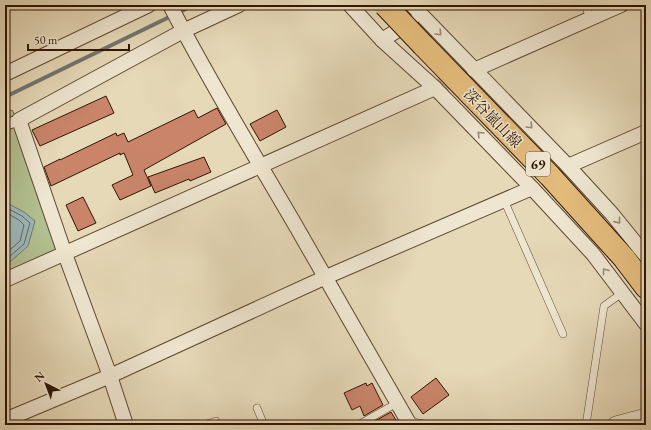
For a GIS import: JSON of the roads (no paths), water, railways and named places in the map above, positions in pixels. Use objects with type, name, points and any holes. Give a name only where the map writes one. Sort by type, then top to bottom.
[{"type":"main road","name":"深谷嵐山線","points":[[385,5],[550,176],[624,258],[646,287]]},
{"type":"street","points":[[5,74],[149,5]]},
{"type":"street","points":[[170,5],[183,31],[409,423]]},
{"type":"street","points":[[5,126],[19,120],[183,31],[239,5]]},
{"type":"street","points":[[350,5],[382,40],[435,88],[532,188],[592,254],[646,324]]},
{"type":"street","points":[[412,5],[568,166],[612,214],[646,256]]},
{"type":"street","points":[[474,70],[620,5]]},
{"type":"street","points":[[382,40],[422,16]]},
{"type":"street","points":[[5,280],[435,88]]},
{"type":"street","points":[[19,120],[126,425]]},
{"type":"street","points":[[568,166],[646,132]]},
{"type":"street","points":[[5,420],[110,376],[326,277],[532,188]]},
{"type":"street","points":[[616,425],[646,417]]},
{"type":"lane","points":[[585,5],[590,18]]},
{"type":"lane","points":[[504,200],[563,334]]},
{"type":"lane","points":[[586,425],[604,306],[622,293]]},
{"type":"lane","points":[[358,425],[397,403]]},
{"type":"lane","points":[[257,408],[264,425]]},
{"type":"lane","points":[[203,425],[216,421],[217,425]]},
{"type":"lane","points":[[409,423],[429,425]]},
{"type":"water","points":[[5,202],[24,212],[35,221],[28,246],[11,261],[5,263]]},
{"type":"waterway","points":[[5,97],[194,5]]},
{"type":"tunnel","points":[[435,88],[474,70]]}]
